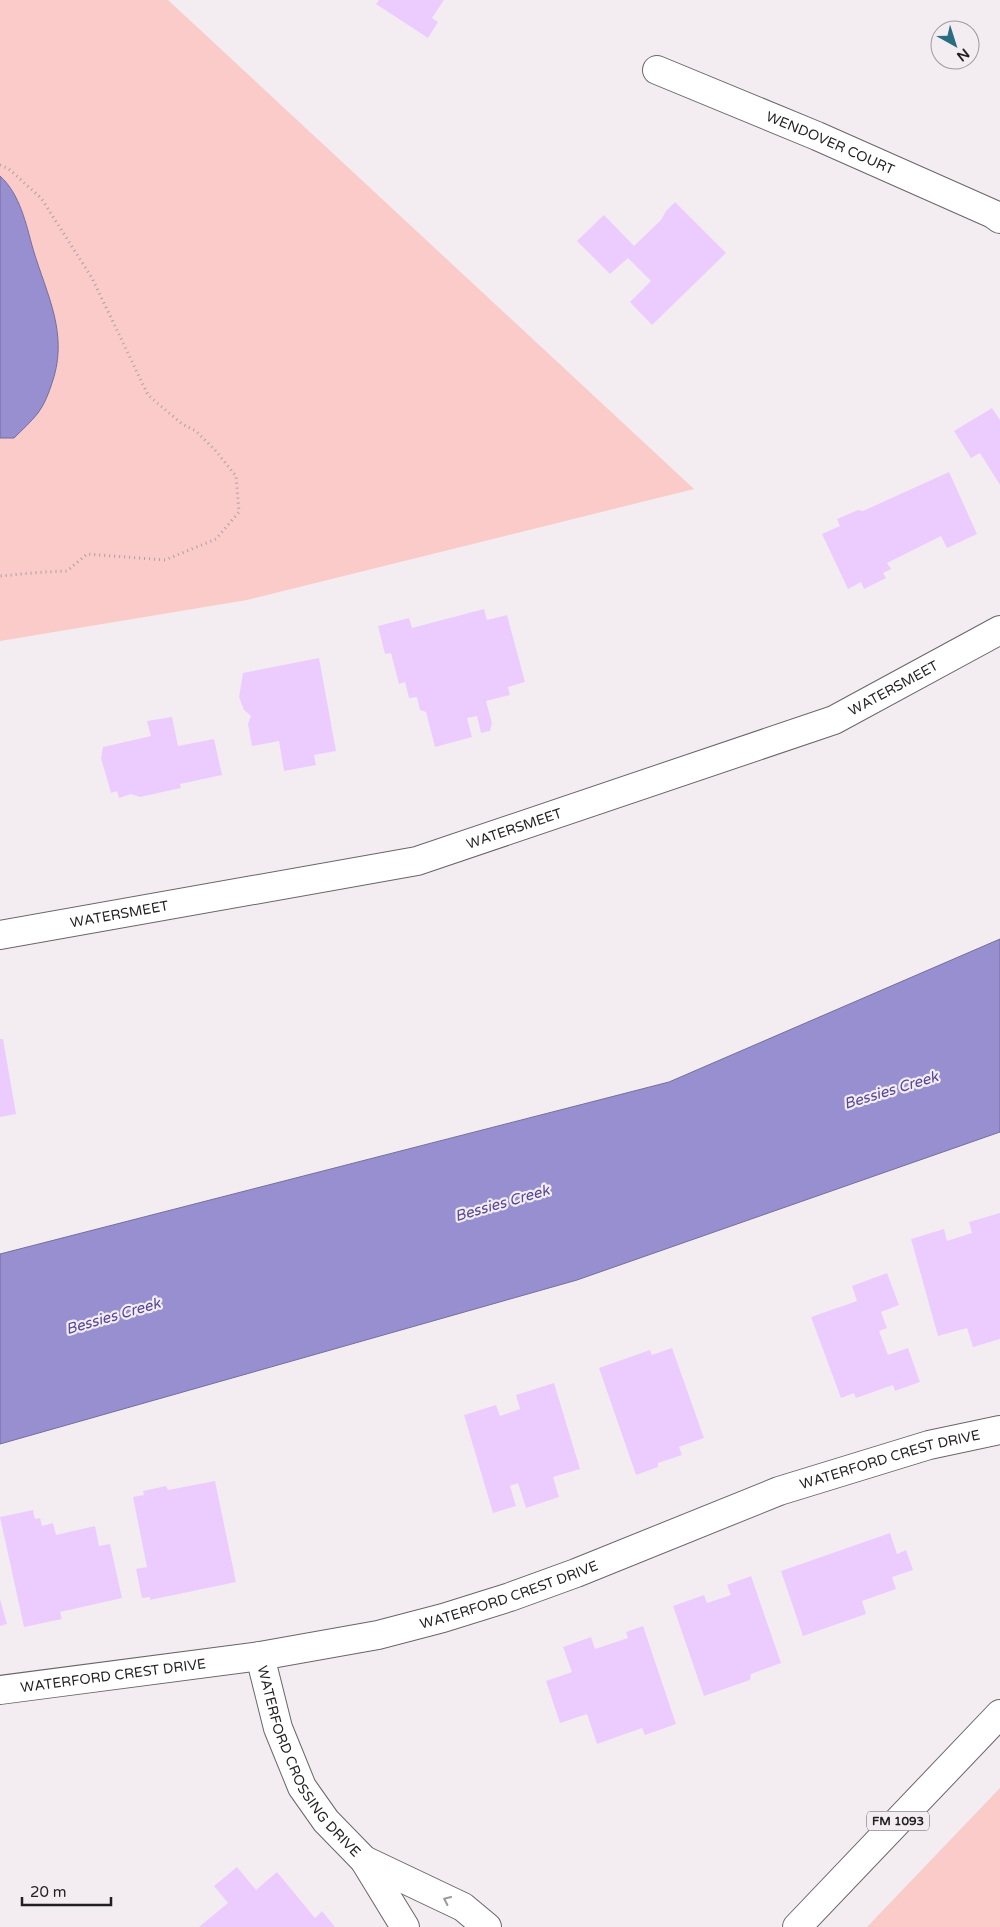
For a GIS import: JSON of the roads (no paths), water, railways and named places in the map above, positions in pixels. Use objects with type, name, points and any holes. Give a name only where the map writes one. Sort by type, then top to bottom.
[{"type":"street","name":"WENDOVER COURT","points":[[657,70],[818,136],[993,214],[1000,219]]},
{"type":"street","name":"WATERSMEET","points":[[0,935],[417,862],[834,720],[1000,630]]},
{"type":"street","name":"WATERFORD CREST DRIVE","points":[[0,1690],[260,1656],[378,1635],[443,1618],[510,1597],[779,1492],[929,1445],[1000,1430]]},
{"type":"street","name":"WATERFORD CROSSING DRIVE","points":[[260,1656],[278,1728],[302,1786],[326,1821],[364,1860],[405,1927]]},
{"type":"street","name":"FM 1093","points":[[796,1927],[1000,1714]]},
{"type":"street","name":"WATERFORD CROSSING DRIVE","points":[[364,1860],[463,1907],[487,1927]]},
{"type":"water","points":[[0,176],[13,191],[28,230],[54,316],[58,350],[51,386],[42,407],[14,438],[0,438]]},
{"type":"water","name":"Bessies Creek","points":[[1000,939],[1000,1132],[577,1280],[0,1444],[0,1254],[669,1082]]}]
